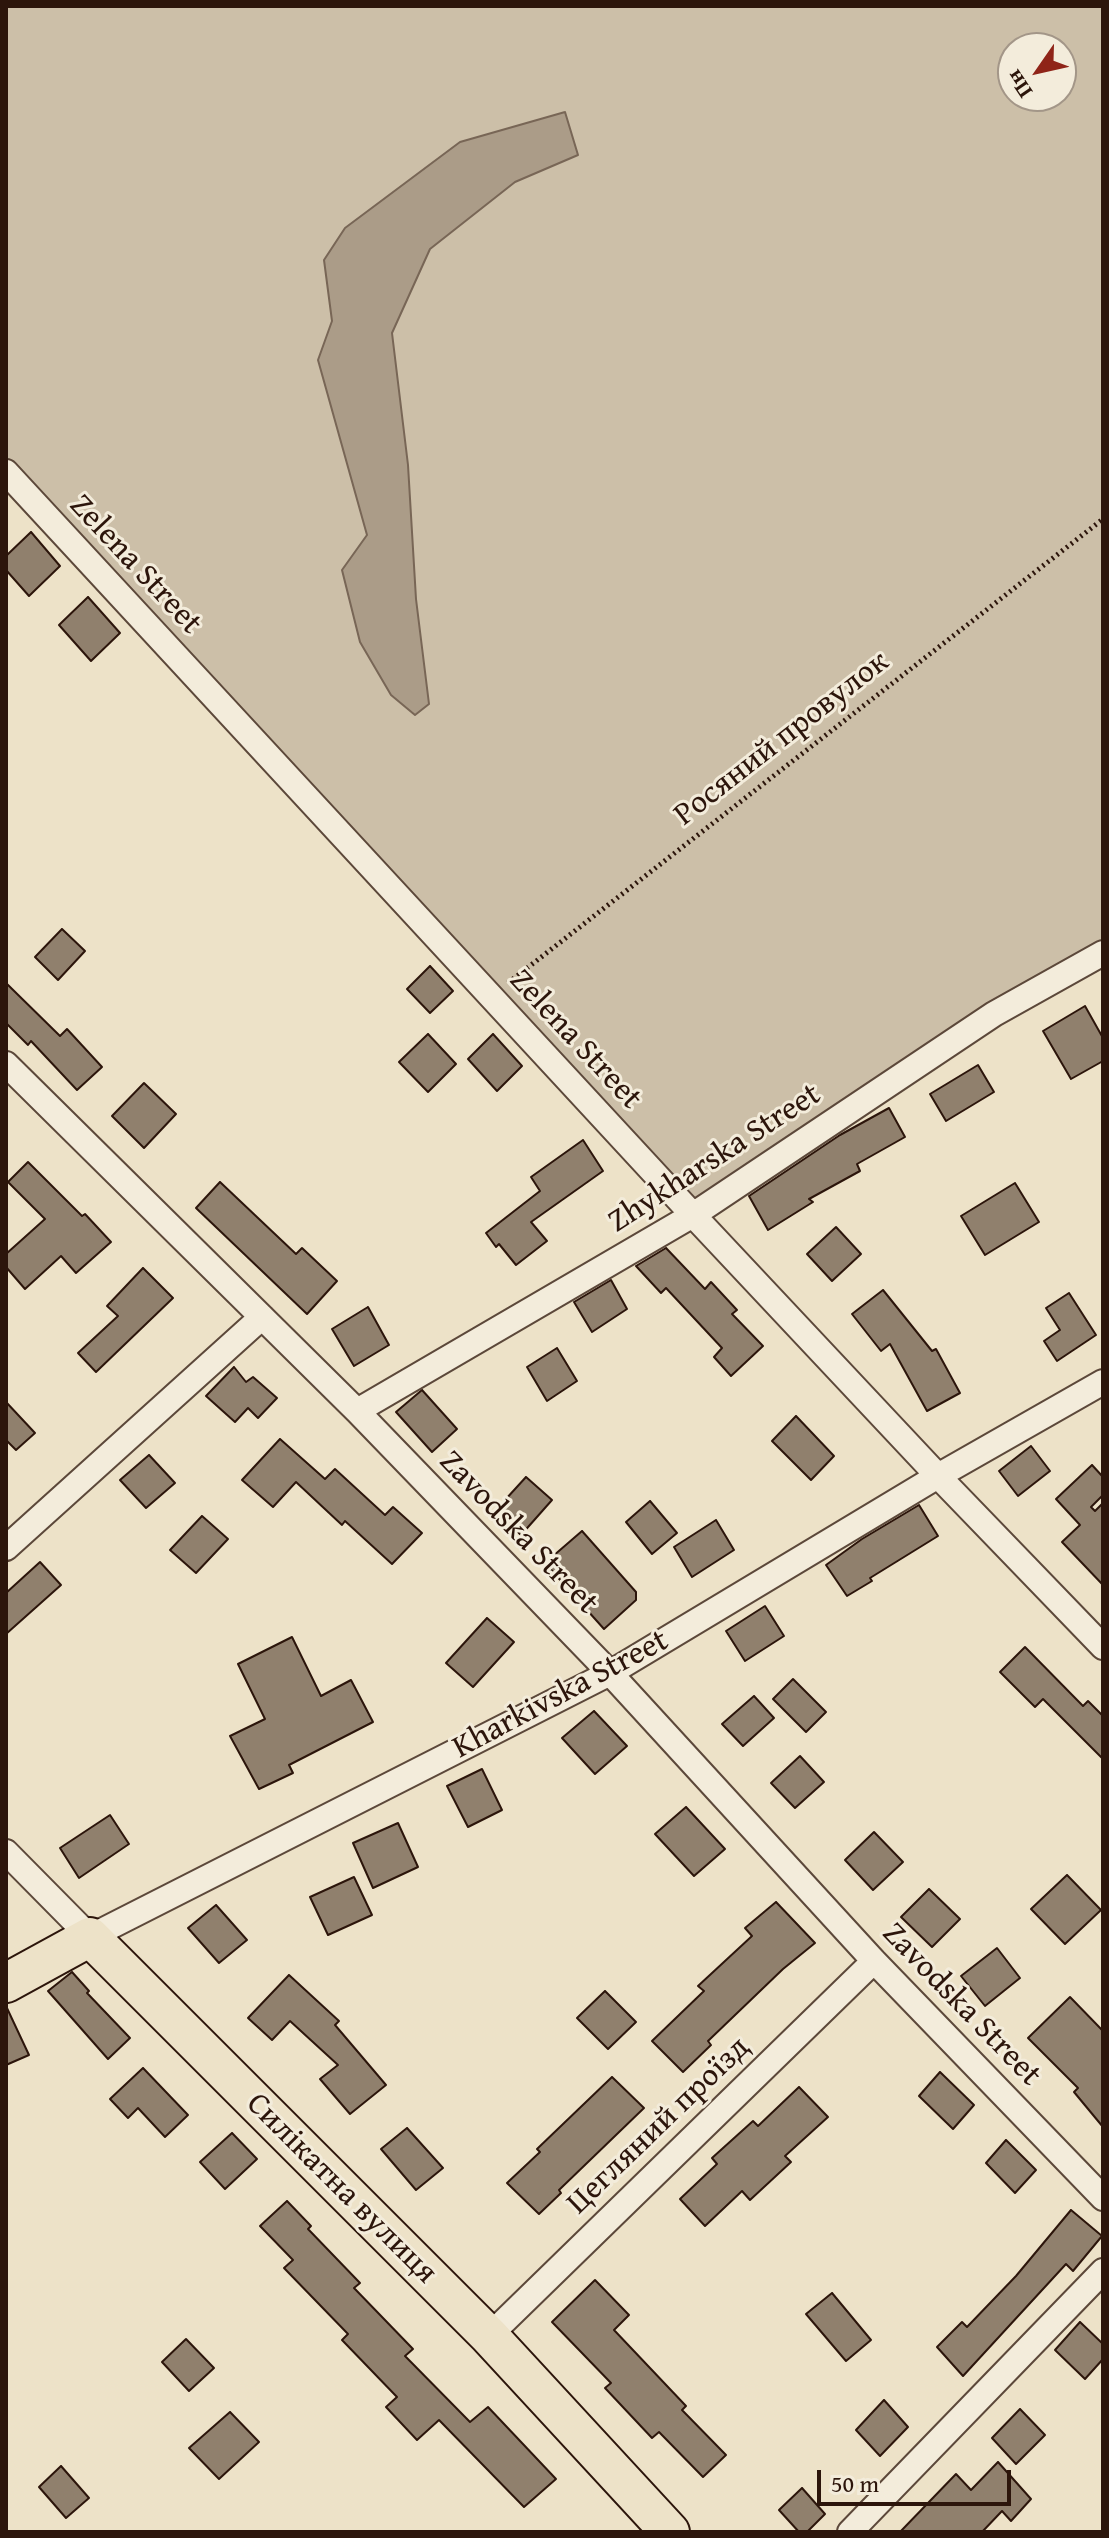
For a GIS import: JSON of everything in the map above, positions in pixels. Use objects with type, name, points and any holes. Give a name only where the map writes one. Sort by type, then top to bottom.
[{"type":"main road","name":"Kharkivska Street","points":[[6,1983],[90,1937]]},
{"type":"main road","name":"Силікатна вулиця","points":[[90,1937],[489,2336],[670,2532]]},
{"type":"street","name":"Zelena Street","points":[[6,472],[693,1215],[1103,1647]]},
{"type":"street","name":"Zhykharska Street","points":[[357,1411],[693,1215],[994,1014],[1103,953]]},
{"type":"street","name":"Zavodska Street","points":[[6,1064],[357,1411],[610,1673],[874,1961],[1103,2198]]},
{"type":"street","points":[[6,1548],[262,1317]]},
{"type":"street","name":"Kharkivska Street","points":[[90,1937],[610,1673],[938,1476],[1103,1382]]},
{"type":"street","name":"Силікатна вулиця","points":[[6,1852],[90,1937]]},
{"type":"street","name":"Цегляний проїзд","points":[[489,2336],[874,1961]]},
{"type":"street","points":[[850,2532],[1103,2271]]},
{"type":"path","name":"Росяний провулок","points":[[491,996],[1103,519]]},
{"type":"shaded area","points":[[6,6],[1103,6],[1103,953],[693,1215],[6,472]]},
{"type":"shaded area","points":[[565,112],[578,155],[515,182],[430,249],[392,333],[408,465],[416,599],[429,704],[415,715],[391,695],[360,642],[342,570],[367,535],[318,360],[332,321],[324,260],[345,228],[460,142]]},
{"type":"building","points":[[31,532],[60,566],[29,596],[6,570],[6,556]]},
{"type":"building","points":[[88,597],[120,633],[91,661],[59,625]]},
{"type":"building","points":[[62,929],[85,951],[58,980],[35,957]]},
{"type":"building","points":[[430,966],[453,991],[430,1013],[407,989]]},
{"type":"building","points":[[6,983],[60,1036],[67,1029],[102,1067],[77,1090],[31,1041],[28,1045],[6,1023]]},
{"type":"building","points":[[1085,1006],[1103,1038],[1103,1061],[1071,1079],[1043,1031]]},
{"type":"building","points":[[428,1034],[456,1064],[428,1092],[399,1062]]},
{"type":"building","points":[[493,1034],[522,1066],[497,1091],[468,1059]]},
{"type":"building","points":[[978,1065],[994,1092],[946,1121],[930,1094]]},
{"type":"building","points":[[144,1083],[176,1114],[144,1148],[112,1116]]},
{"type":"building","points":[[889,1108],[905,1137],[857,1164],[860,1171],[809,1199],[813,1202],[768,1230],[749,1196],[840,1135]]},
{"type":"building","points":[[583,1140],[603,1171],[531,1222],[547,1241],[516,1265],[486,1233],[540,1191],[531,1177]]},
{"type":"building","points":[[28,1162],[111,1242],[76,1273],[61,1256],[25,1289],[6,1267],[6,1254],[45,1219],[8,1182]]},
{"type":"building","points":[[220,1182],[296,1254],[302,1248],[337,1281],[307,1314],[196,1208]]},
{"type":"building","points":[[1015,1183],[1039,1222],[985,1255],[961,1216]]},
{"type":"building","points":[[836,1227],[861,1254],[832,1281],[807,1254]]},
{"type":"building","points":[[666,1248],[705,1289],[711,1282],[737,1310],[732,1314],[763,1346],[731,1376],[714,1357],[722,1348],[666,1288],[661,1293],[636,1266]]},
{"type":"building","points":[[143,1268],[173,1298],[96,1372],[78,1353],[118,1316],[107,1306]]},
{"type":"building","points":[[611,1280],[627,1309],[592,1332],[574,1302]]},
{"type":"building","points":[[883,1290],[932,1351],[936,1349],[960,1393],[927,1411],[890,1344],[881,1351],[852,1314]]},
{"type":"building","points":[[1069,1293],[1096,1335],[1057,1361],[1044,1341],[1060,1330],[1046,1308]]},
{"type":"building","points":[[368,1307],[389,1345],[354,1366],[332,1329]]},
{"type":"building","points":[[557,1348],[577,1381],[547,1401],[527,1367]]},
{"type":"building","points":[[234,1367],[246,1382],[253,1377],[277,1398],[258,1418],[248,1408],[235,1422],[206,1396]]},
{"type":"building","points":[[422,1390],[457,1429],[432,1452],[396,1412]]},
{"type":"building","points":[[6,1402],[35,1433],[16,1450],[6,1440]]},
{"type":"building","points":[[796,1416],[834,1456],[811,1480],[772,1441]]},
{"type":"building","points":[[280,1439],[325,1479],[335,1469],[385,1515],[393,1507],[422,1533],[392,1564],[345,1521],[342,1525],[296,1482],[273,1507],[242,1480]]},
{"type":"building","points":[[1031,1446],[1050,1471],[1018,1496],[999,1471]]},
{"type":"building","points":[[149,1455],[175,1483],[146,1508],[120,1480]]},
{"type":"building","points":[[1092,1465],[1103,1477],[1103,1495],[1091,1507],[1095,1511],[1103,1503],[1103,1585],[1062,1542],[1080,1525],[1056,1499]]},
{"type":"building","points":[[526,1477],[552,1500],[521,1535],[495,1511]]},
{"type":"building","points":[[650,1501],[677,1533],[652,1554],[626,1522]]},
{"type":"building","points":[[919,1505],[938,1536],[847,1596],[826,1565]]},
{"type":"building","points":[[202,1516],[228,1539],[196,1573],[170,1550]]},
{"type":"building","points":[[716,1520],[734,1550],[692,1577],[674,1547]]},
{"type":"building","points":[[582,1531],[636,1592],[636,1600],[604,1629],[545,1563]]},
{"type":"building","points":[[40,1562],[61,1585],[6,1634],[6,1593]]},
{"type":"building","points":[[765,1606],[784,1636],[745,1661],[726,1631]]},
{"type":"building","points":[[487,1618],[514,1642],[473,1687],[446,1663]]},
{"type":"building","points":[[292,1637],[321,1696],[351,1680],[373,1722],[289,1765],[293,1773],[259,1789],[230,1736],[265,1719],[238,1664]]},
{"type":"building","points":[[1025,1647],[1083,1706],[1088,1701],[1103,1716],[1103,1759],[1043,1699],[1035,1707],[1000,1672]]},
{"type":"building","points":[[793,1679],[826,1712],[806,1732],[773,1699]]},
{"type":"building","points":[[754,1696],[774,1718],[743,1746],[722,1724]]},
{"type":"building","points":[[594,1711],[627,1746],[595,1774],[562,1738]]},
{"type":"building","points":[[800,1756],[824,1782],[795,1808],[771,1783]]},
{"type":"building","points":[[482,1769],[502,1810],[468,1827],[447,1786]]},
{"type":"building","points":[[686,1807],[725,1849],[694,1876],[655,1834]]},
{"type":"building","points":[[110,1815],[129,1844],[79,1878],[60,1848]]},
{"type":"building","points":[[398,1823],[418,1867],[373,1888],[353,1843]]},
{"type":"building","points":[[874,1832],[903,1862],[873,1890],[845,1860]]},
{"type":"building","points":[[1067,1875],[1101,1910],[1065,1944],[1031,1909]]},
{"type":"building","points":[[354,1877],[372,1915],[328,1935],[310,1897]]},
{"type":"building","points":[[929,1889],[960,1919],[932,1947],[901,1917]]},
{"type":"building","points":[[776,1902],[815,1943],[783,1969],[708,2041],[711,2045],[683,2072],[652,2041],[704,1991],[698,1986],[752,1936],[745,1928]]},
{"type":"building","points":[[216,1905],[247,1940],[219,1963],[188,1928]]},
{"type":"building","points":[[997,1948],[1020,1978],[985,2006],[961,1976]]},
{"type":"building","points":[[72,1972],[89,1991],[87,1993],[130,2038],[108,2059],[48,1991]]},
{"type":"building","points":[[289,1975],[339,2021],[335,2025],[386,2085],[350,2114],[320,2079],[338,2065],[290,2021],[272,2040],[248,2018]]},
{"type":"building","points":[[605,1991],[636,2022],[608,2049],[577,2018]]},
{"type":"building","points":[[1070,1997],[1103,2031],[1103,2127],[1074,2092],[1078,2088],[1028,2038]]},
{"type":"building","points":[[6,2006],[29,2055],[6,2065]]},
{"type":"building","points":[[143,2068],[188,2115],[165,2137],[138,2108],[128,2118],[110,2099]]},
{"type":"building","points":[[940,2072],[974,2105],[953,2129],[919,2096]]},
{"type":"building","points":[[612,2077],[644,2108],[559,2190],[561,2193],[539,2214],[507,2183],[540,2152],[537,2149]]},
{"type":"building","points":[[799,2087],[828,2117],[785,2156],[791,2162],[750,2200],[742,2191],[705,2226],[680,2199],[717,2164],[712,2158],[753,2121],[758,2126]]},
{"type":"building","points":[[407,2128],[443,2168],[416,2190],[381,2149]]},
{"type":"building","points":[[232,2133],[257,2159],[225,2189],[200,2162]]},
{"type":"building","points":[[1006,2140],[1036,2170],[1015,2193],[986,2163]]},
{"type":"building","points":[[287,2201],[311,2226],[308,2229],[360,2283],[354,2288],[413,2349],[405,2356],[470,2422],[488,2407],[556,2479],[524,2507],[439,2420],[417,2440],[386,2407],[397,2397],[342,2340],[348,2334],[284,2268],[293,2260],[260,2226]]},
{"type":"building","points":[[1071,2210],[1102,2236],[1073,2271],[1066,2264],[963,2376],[937,2347],[962,2322],[967,2327],[1016,2276]]},
{"type":"building","points":[[595,2280],[629,2315],[614,2330],[686,2406],[682,2410],[726,2455],[703,2477],[659,2432],[652,2438],[605,2388],[611,2383],[552,2322]]},
{"type":"building","points":[[832,2293],[871,2340],[846,2361],[806,2314]]},
{"type":"building","points":[[1080,2322],[1103,2344],[1103,2359],[1085,2379],[1055,2350]]},
{"type":"building","points":[[186,2339],[214,2368],[189,2391],[162,2362]]},
{"type":"building","points":[[884,2400],[908,2427],[880,2456],[856,2430]]},
{"type":"building","points":[[1020,2409],[1045,2435],[1016,2464],[992,2438]]},
{"type":"building","points":[[230,2412],[259,2442],[219,2479],[189,2448]]},
{"type":"building","points":[[998,2462],[1031,2499],[1011,2521],[1002,2511],[982,2532],[900,2532],[956,2474],[971,2490]]},
{"type":"building","points":[[61,2466],[89,2498],[66,2518],[39,2487]]},
{"type":"building","points":[[802,2488],[825,2514],[807,2532],[799,2532],[779,2510]]}]
